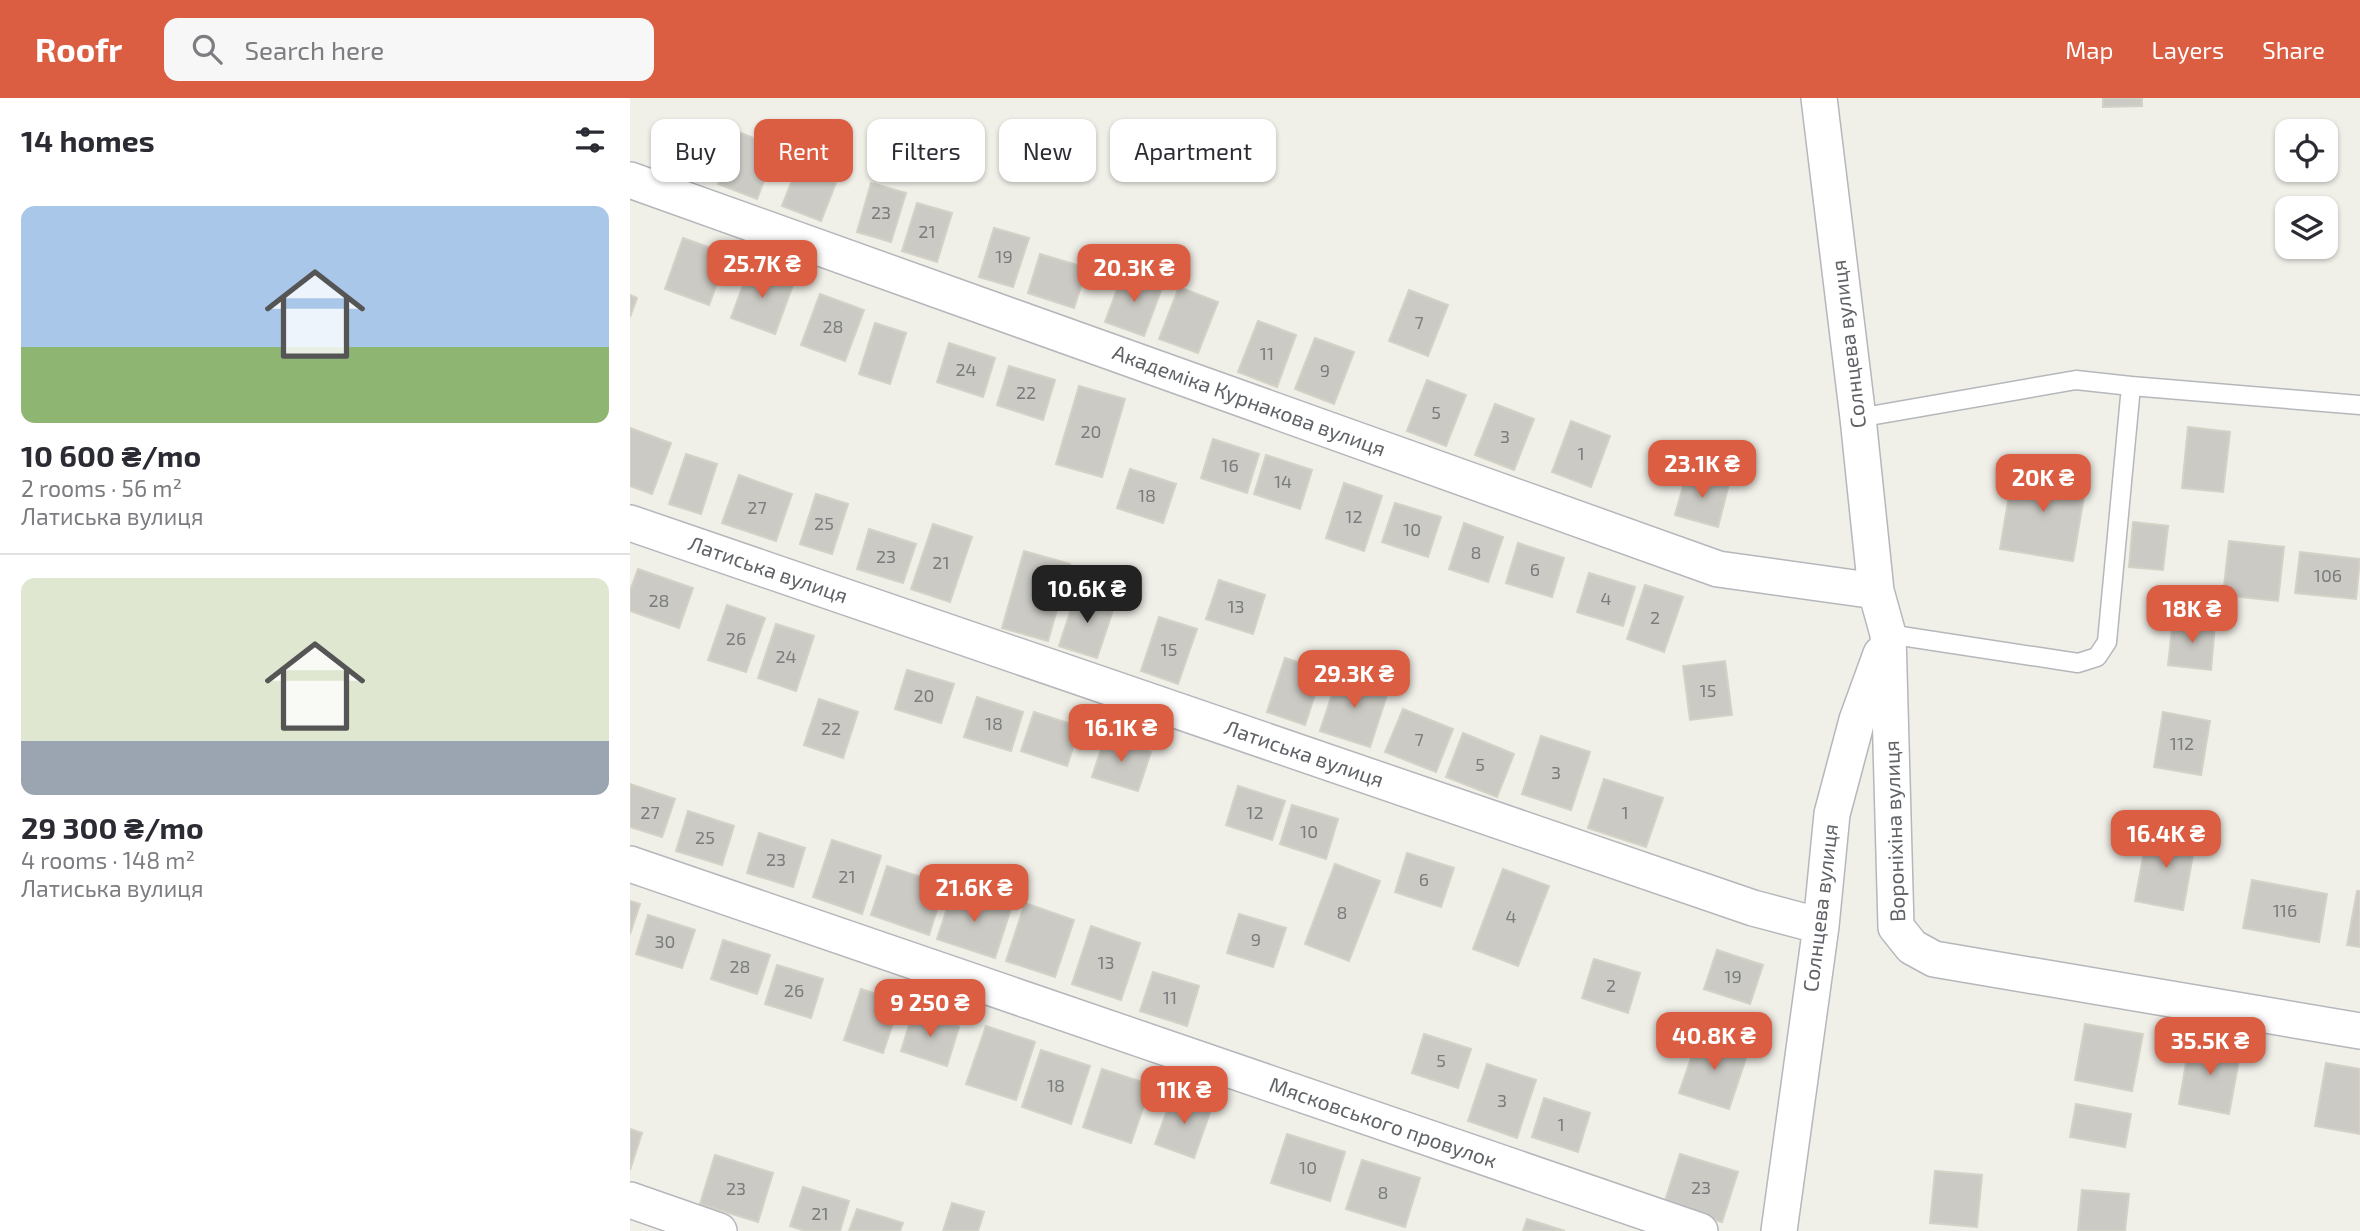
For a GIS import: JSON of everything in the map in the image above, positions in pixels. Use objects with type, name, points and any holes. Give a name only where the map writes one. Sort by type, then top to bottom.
[{"type":"street","name":"Солнцева вулиця","points":[[1819,98],[1877,591]]},
{"type":"street","name":"Академіка Курнакова вулиця","points":[[630,180],[1718,569],[1877,591]]},
{"type":"street","name":"Латиська вулиця","points":[[630,523],[1753,908],[1821,926]]},
{"type":"street","name":"Вороніхіна вулиця","points":[[1877,591],[1888,634],[1896,927],[1912,947],[1934,959],[2360,1031]]},
{"type":"street","name":"Солнцева вулиця","points":[[1779,1231],[1821,926],[1832,814],[1857,720],[1888,634]]},
{"type":"street","name":"Мясковського провулок","points":[[630,864],[1700,1231]]},
{"type":"street","points":[[630,1200],[719,1231]]},
{"type":"lane","points":[[1858,418],[2076,380],[2360,405]]},
{"type":"lane","points":[[1888,634],[2078,663],[2097,657],[2106,642],[2131,386]]},
{"type":"building","points":[[2103,98],[2142,98],[2142,106],[2103,107]]},
{"type":"building","points":[[740,133],[754,138],[754,182],[764,182],[757,199],[718,184],[740,182]]},
{"type":"building","points":[[791,182],[836,182],[821,221],[782,206]]},
{"type":"building","points":[[871,183],[906,193],[891,242],[857,232]]},
{"type":"building","points":[[917,203],[952,213],[937,262],[902,251]]},
{"type":"building","points":[[994,228],[1029,238],[1013,287],[979,277]]},
{"type":"building","points":[[683,238],[728,254],[709,305],[665,289]]},
{"type":"building","points":[[1040,254],[1087,268],[1074,308],[1028,293]]},
{"type":"building","points":[[750,266],[794,282],[775,334],[731,318]]},
{"type":"building","points":[[1124,271],[1163,285],[1144,336],[1105,322]]},
{"type":"building","points":[[1179,287],[1218,302],[1198,353],[1159,339]]},
{"type":"building","points":[[1409,290],[1448,305],[1428,356],[1389,341]]},
{"type":"building","points":[[820,294],[864,310],[845,361],[801,345]]},
{"type":"building","points":[[630,295],[637,298],[630,317]]},
{"type":"building","points":[[1258,321],[1296,335],[1277,387],[1238,372]]},
{"type":"building","points":[[875,323],[906,333],[890,384],[859,374]]},
{"type":"building","points":[[1315,338],[1354,352],[1334,404],[1295,389]]},
{"type":"building","points":[[949,343],[995,358],[983,397],[937,382]]},
{"type":"building","points":[[1009,366],[1055,380],[1043,420],[997,405]]},
{"type":"building","points":[[1427,380],[1466,395],[1446,446],[1407,431]]},
{"type":"building","points":[[1079,386],[1125,399],[1102,477],[1056,464]]},
{"type":"building","points":[[1495,404],[1534,419],[1514,470],[1475,455]]},
{"type":"building","points":[[1571,421],[1610,436],[1591,487],[1552,472]]},
{"type":"building","points":[[2188,427],[2230,432],[2223,492],[2182,488]]},
{"type":"building","points":[[630,428],[671,443],[652,494],[630,486]]},
{"type":"building","points":[[1213,439],[1259,454],[1247,493],[1201,478]]},
{"type":"building","points":[[686,454],[717,464],[701,514],[669,504]]},
{"type":"building","points":[[1266,455],[1312,470],[1300,509],[1254,494]]},
{"type":"building","points":[[2014,466],[2087,479],[2073,561],[2000,549]]},
{"type":"building","points":[[1130,469],[1176,484],[1163,523],[1117,508]]},
{"type":"building","points":[[1687,472],[1729,484],[1718,527],[1675,515]]},
{"type":"building","points":[[739,475],[792,494],[776,541],[722,523]]},
{"type":"building","points":[[1344,483],[1382,496],[1364,551],[1326,538]]},
{"type":"building","points":[[816,494],[848,504],[832,554],[800,544]]},
{"type":"building","points":[[1395,503],[1441,517],[1428,557],[1382,542]]},
{"type":"building","points":[[2133,522],[2168,526],[2163,570],[2129,567]]},
{"type":"building","points":[[1464,523],[1503,537],[1488,582],[1449,569]]},
{"type":"building","points":[[933,524],[972,537],[950,602],[911,589]]},
{"type":"building","points":[[869,529],[916,544],[903,583],[857,569]]},
{"type":"building","points":[[2229,541],[2284,547],[2278,601],[2223,595]]},
{"type":"building","points":[[1518,543],[1564,558],[1552,597],[1506,583]]},
{"type":"building","points":[[1024,551],[1070,564],[1048,641],[1002,628]]},
{"type":"building","points":[[2300,552],[2360,559],[2356,599],[2295,593]]},
{"type":"building","points":[[638,569],[693,588],[679,628],[630,611],[630,591]]},
{"type":"building","points":[[1589,573],[1635,587],[1623,626],[1577,612]]},
{"type":"building","points":[[1219,580],[1265,595],[1253,634],[1206,619]]},
{"type":"building","points":[[1645,585],[1683,597],[1664,652],[1627,639]]},
{"type":"building","points":[[1077,591],[1115,604],[1097,658],[1059,646]]},
{"type":"building","points":[[727,605],[765,618],[746,672],[708,660]]},
{"type":"building","points":[[1159,617],[1197,629],[1178,684],[1141,671]]},
{"type":"building","points":[[2173,620],[2215,625],[2211,670],[2168,665]]},
{"type":"building","points":[[776,624],[814,636],[796,691],[758,678]]},
{"type":"building","points":[[1285,658],[1323,670],[1305,725],[1267,712]]},
{"type":"building","points":[[1725,661],[1732,715],[1690,720],[1683,666]]},
{"type":"building","points":[[907,670],[954,684],[941,723],[895,709]]},
{"type":"building","points":[[1339,673],[1389,689],[1370,747],[1320,731]]},
{"type":"building","points":[[977,697],[1023,712],[1011,751],[964,737]]},
{"type":"building","points":[[819,699],[858,712],[843,758],[804,745]]},
{"type":"building","points":[[1403,709],[1453,729],[1436,772],[1385,752]]},
{"type":"building","points":[[1034,712],[1080,727],[1067,766],[1021,751]]},
{"type":"building","points":[[2163,712],[2210,721],[2201,775],[2154,767]]},
{"type":"building","points":[[1463,733],[1514,754],[1497,797],[1446,777]]},
{"type":"building","points":[[1541,736],[1590,752],[1571,810],[1522,794]]},
{"type":"building","points":[[1105,737],[1151,752],[1138,791],[1092,777]]},
{"type":"building","points":[[1604,779],[1663,798],[1646,847],[1588,828]]},
{"type":"building","points":[[630,784],[675,799],[662,837],[630,827]]},
{"type":"building","points":[[1238,786],[1285,801],[1272,840],[1226,825]]},
{"type":"building","points":[[1292,805],[1338,819],[1326,859],[1280,844]]},
{"type":"building","points":[[688,811],[734,826],[722,865],[676,851]]},
{"type":"building","points":[[2148,829],[2196,838],[2183,910],[2135,901]]},
{"type":"building","points":[[759,833],[805,848],[793,887],[747,873]]},
{"type":"building","points":[[832,840],[881,856],[862,914],[813,897]]},
{"type":"building","points":[[1407,853],[1454,868],[1441,907],[1395,892]]},
{"type":"building","points":[[1335,864],[1380,881],[1349,961],[1305,944]]},
{"type":"building","points":[[887,866],[945,885],[929,935],[871,915]]},
{"type":"building","points":[[1503,869],[1549,886],[1518,966],[1473,949]]},
{"type":"building","points":[[2252,880],[2327,894],[2319,942],[2243,928]]},
{"type":"building","points":[[953,890],[1011,909],[995,958],[937,939]]},
{"type":"building","points":[[2357,891],[2360,891],[2360,947],[2347,945]]},
{"type":"building","points":[[630,901],[640,904],[630,934]]},
{"type":"building","points":[[1025,903],[1074,920],[1055,977],[1006,961]]},
{"type":"building","points":[[1239,914],[1286,928],[1273,967],[1227,953]]},
{"type":"building","points":[[648,915],[695,930],[682,968],[636,954]]},
{"type":"building","points":[[1091,926],[1140,943],[1121,1000],[1072,984]]},
{"type":"building","points":[[723,940],[770,955],[757,994],[711,979]]},
{"type":"building","points":[[1717,950],[1763,965],[1750,1004],[1704,989]]},
{"type":"building","points":[[1594,959],[1640,973],[1628,1013],[1582,998]]},
{"type":"building","points":[[777,965],[823,979],[811,1018],[765,1004]]},
{"type":"building","points":[[1153,972],[1199,986],[1187,1026],[1140,1011]]},
{"type":"building","points":[[861,989],[900,1002],[883,1053],[844,1040]]},
{"type":"building","points":[[913,1012],[959,1027],[947,1066],[901,1051]]},
{"type":"building","points":[[2085,1024],[2143,1034],[2132,1091],[2075,1080]]},
{"type":"building","points":[[986,1026],[1035,1042],[1016,1100],[966,1084]]},
{"type":"building","points":[[1424,1034],[1471,1049],[1458,1088],[1412,1073]]},
{"type":"building","points":[[1699,1035],[1748,1052],[1729,1109],[1679,1093]]},
{"type":"building","points":[[2190,1040],[2241,1049],[2229,1114],[2179,1104]]},
{"type":"building","points":[[1041,1050],[1090,1066],[1071,1124],[1022,1107]]},
{"type":"building","points":[[2326,1063],[2360,1069],[2360,1134],[2315,1126]]},
{"type":"building","points":[[1487,1064],[1536,1080],[1517,1138],[1468,1121]]},
{"type":"building","points":[[1102,1069],[1151,1085],[1131,1143],[1083,1127]]},
{"type":"building","points":[[1173,1094],[1212,1107],[1194,1158],[1155,1144]]},
{"type":"building","points":[[1544,1098],[1590,1113],[1578,1152],[1532,1137]]},
{"type":"building","points":[[2076,1104],[2131,1114],[2125,1147],[2070,1137]]},
{"type":"building","points":[[630,1129],[642,1133],[630,1170]]},
{"type":"building","points":[[1287,1134],[1345,1152],[1330,1201],[1271,1183]]},
{"type":"building","points":[[1680,1154],[1738,1172],[1722,1222],[1664,1204]]},
{"type":"building","points":[[715,1155],[773,1173],[758,1222],[700,1204]]},
{"type":"building","points":[[1362,1160],[1420,1178],[1405,1227],[1346,1209]]},
{"type":"building","points":[[1935,1171],[1982,1175],[1977,1227],[1930,1223]]},
{"type":"building","points":[[803,1187],[849,1201],[840,1231],[805,1231],[790,1226]]},
{"type":"building","points":[[2082,1190],[2129,1194],[2125,1231],[2078,1231]]},
{"type":"building","points":[[952,1203],[984,1212],[978,1231],[943,1231]]},
{"type":"building","points":[[857,1209],[903,1223],[900,1231],[849,1231]]},
{"type":"building","points":[[1527,1219],[1565,1231],[1523,1231]]}]
